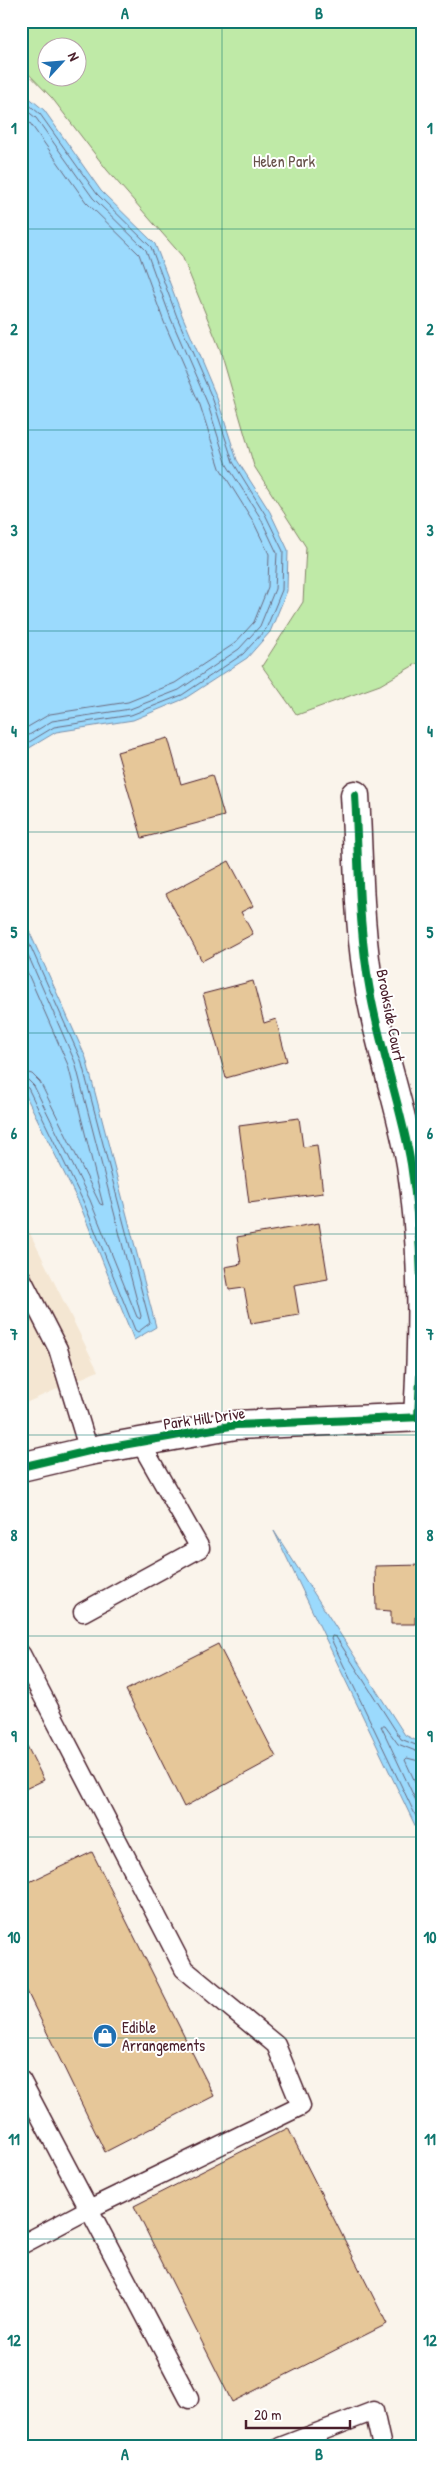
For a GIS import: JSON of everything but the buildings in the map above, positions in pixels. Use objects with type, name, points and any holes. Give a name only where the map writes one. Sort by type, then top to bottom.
[{"type":"street","name":"Brookside Court","points":[[355,795],[362,913],[370,991],[410,1164],[420,1257],[420,1417]]},
{"type":"street","name":"Park Hill Drive","points":[[21,1467],[89,1451],[236,1425],[420,1417]]},
{"type":"lane","points":[[21,1277],[58,1349],[89,1451]]},
{"type":"lane","points":[[83,1612],[200,1548],[140,1442]]},
{"type":"lane","points":[[21,1654],[184,1969],[276,2045],[301,2106],[89,2209],[21,2245]]},
{"type":"lane","points":[[21,2080],[189,2399]]},
{"type":"lane","points":[[280,2447],[374,2411],[382,2447]]},
{"type":"shaded area","points":[[21,1215],[98,1371],[21,1405]]},
{"type":"green space","name":"Helen Park","points":[[21,21],[423,21],[423,660],[380,685],[297,715],[262,666],[303,602],[306,547],[254,466],[220,349],[182,256],[107,170],[42,88],[88,88],[88,38],[38,38],[38,84],[21,66]]},
{"type":"water","points":[[21,91],[44,110],[101,191],[155,244],[217,398],[237,460],[270,512],[288,550],[287,591],[270,632],[247,658],[184,699],[133,720],[56,732],[21,753]]},
{"type":"water","points":[[21,913],[86,1058],[156,1327],[134,1340],[80,1205],[21,1086]]},
{"type":"water","points":[[274,1531],[405,1735],[423,1744],[423,1842]]},
{"type":"cycle path","points":[[355,795],[361,918],[366,967],[374,1013],[407,1142],[415,1195],[421,1290],[421,1354],[418,1417]]},
{"type":"cycle path","points":[[21,1467],[89,1451],[236,1425],[423,1417]]},
{"type":"place","name":"Edible Arrangements","points":[[105,2036]]}]
